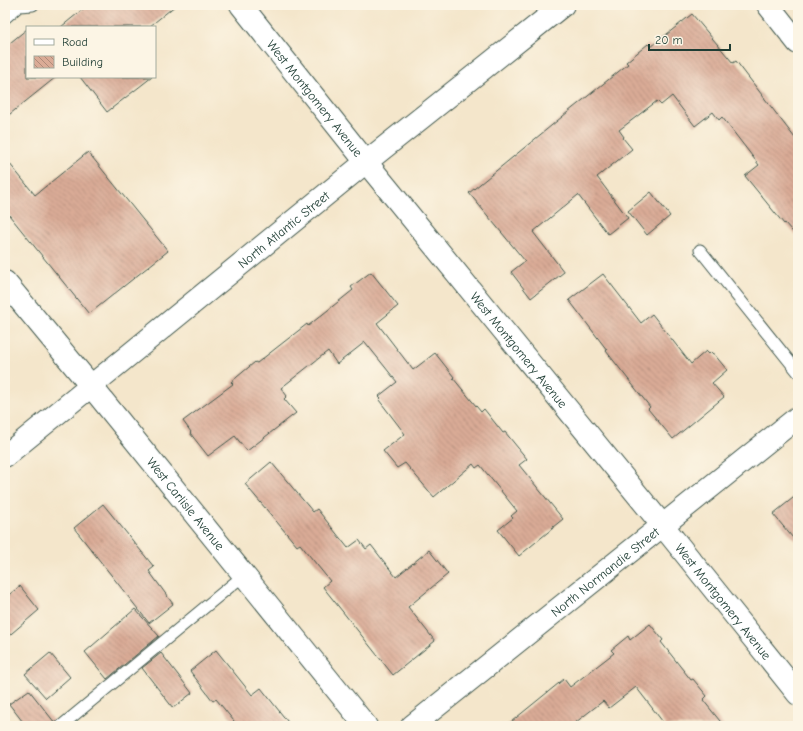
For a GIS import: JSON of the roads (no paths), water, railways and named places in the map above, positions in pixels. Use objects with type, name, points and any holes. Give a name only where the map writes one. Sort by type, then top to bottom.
[{"type":"street","name":"West Montgomery Avenue","points":[[241,5],[366,162],[798,694]]},
{"type":"street","name":"North Atlantic Street","points":[[5,456],[366,162],[563,5]]},
{"type":"street","points":[[768,5],[798,43]]},
{"type":"street","name":"West Carlisle Avenue","points":[[5,282],[366,726]]},
{"type":"street","name":"North Normandie Street","points":[[412,726],[798,417]]},
{"type":"lane","points":[[5,18],[18,6],[33,5]]},
{"type":"lane","points":[[700,250],[798,372]]},
{"type":"lane","points":[[61,726],[244,575]]}]
